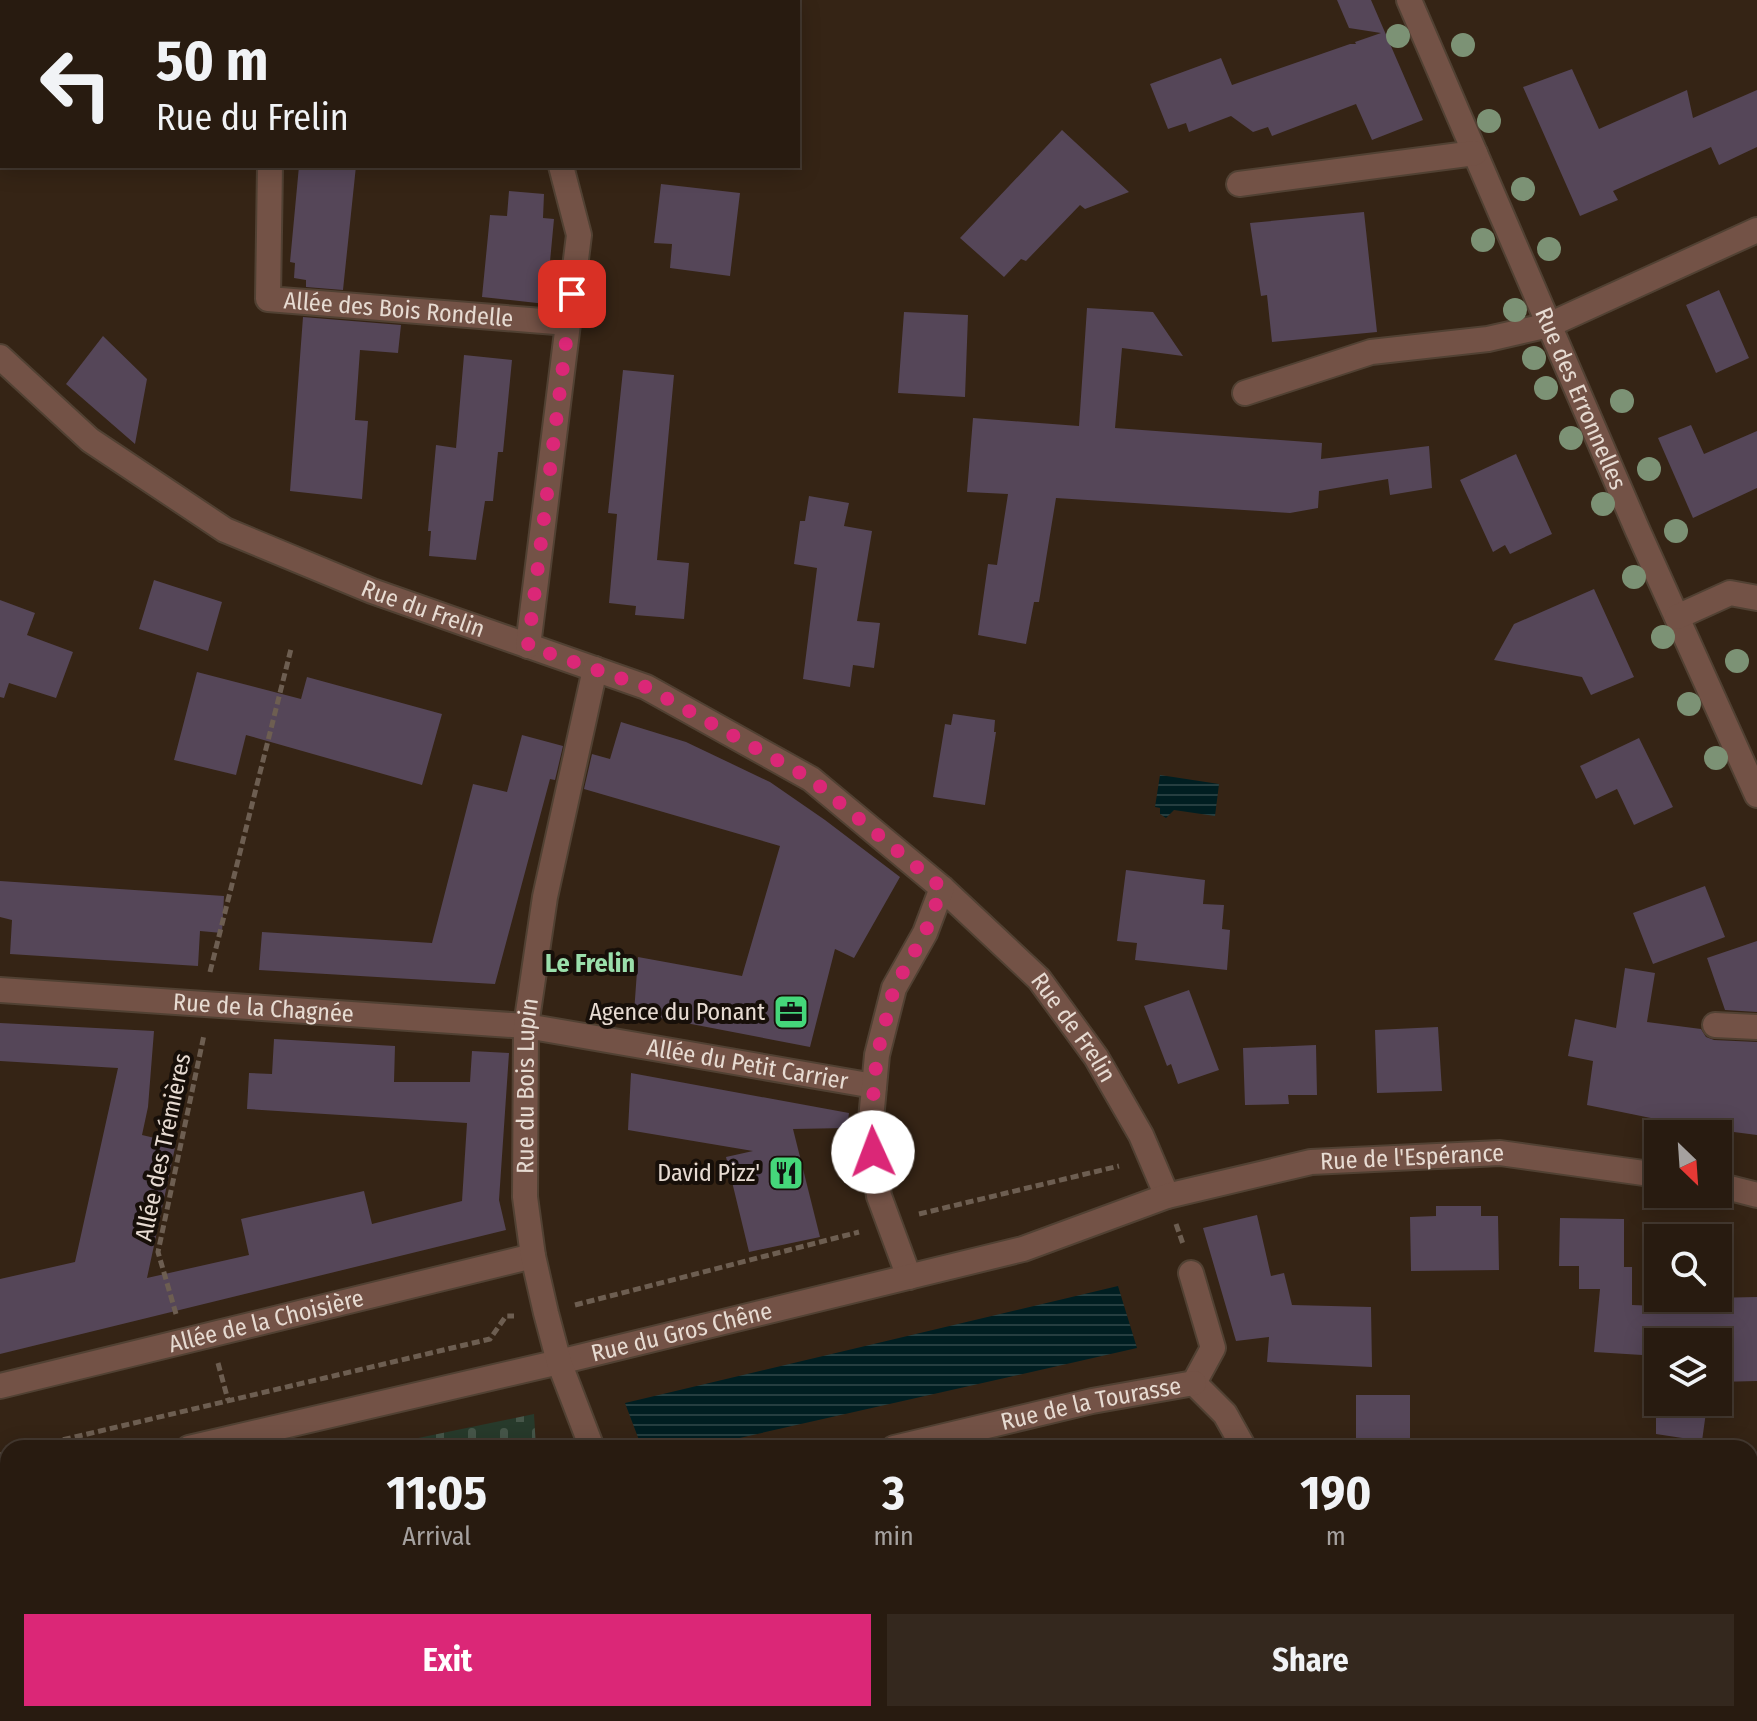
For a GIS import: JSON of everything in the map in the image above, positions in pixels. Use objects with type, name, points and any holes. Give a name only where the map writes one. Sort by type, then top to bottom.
[{"type":"street","name":"Rue des Erronnelles","points":[[1409,0],[1757,795]]},
{"type":"street","points":[[1239,184],[1475,153]]},
{"type":"street","name":"Allée des Bois Rondelle","points":[[270,168],[268,299],[568,323]]},
{"type":"street","points":[[528,646],[579,235],[562,168]]},
{"type":"street","points":[[1245,393],[1371,352],[1488,339],[1549,325],[1757,230]]},
{"type":"street","name":"Rue du Frelin","points":[[0,357],[90,440],[225,530],[372,591],[646,687],[811,779],[942,888]]},
{"type":"street","points":[[1677,617],[1730,593],[1757,598]]},
{"type":"street","name":"Rue du Bois Lupin","points":[[559,1362],[533,1256],[525,1197],[526,1026],[545,897],[595,669]]},
{"type":"street","points":[[909,1277],[879,1196],[870,1130],[877,1055],[894,988],[925,933],[942,888]]},
{"type":"street","name":"Rue de Frelin","points":[[942,888],[1039,979],[1096,1057],[1141,1135],[1167,1196]]},
{"type":"street","name":"Rue de la Chagnée","points":[[0,990],[526,1026]]},
{"type":"street","points":[[1715,1025],[1757,1027]]},
{"type":"street","name":"Allée du Petit Carrier","points":[[526,1026],[874,1086]]},
{"type":"street","name":"Rue de l'Espérance","points":[[1167,1196],[1311,1162],[1484,1153],[1644,1173]]},
{"type":"street","points":[[1732,1189],[1757,1195]]},
{"type":"street","name":"Rue du Gros Chêne","points":[[223,1440],[1023,1249],[1167,1196]]},
{"type":"street","name":"Allée de la Choisière","points":[[0,1386],[533,1256]]},
{"type":"street","name":"Rue de la Tourasse","points":[[1191,1273],[1213,1348],[1194,1383]]},
{"type":"street","points":[[559,1362],[589,1440]]},
{"type":"street","name":"Rue de la Tourasse","points":[[1194,1383],[1225,1414],[1237,1440]]},
{"type":"street","name":"Rue de la Tourasse","points":[[928,1440],[1092,1401],[1194,1383]]},
{"type":"path","name":"Allée des Trémières","points":[[184,1342],[158,1252],[206,1004],[291,649]]},
{"type":"path","points":[[62,1440],[490,1339],[506,1316],[546,1313],[838,1239],[888,1222],[1151,1158]]},
{"type":"path","points":[[1167,1196],[1191,1273]]},
{"type":"green space","points":[[534,1414],[536,1440],[409,1440]]},
{"type":"water","points":[[1160,775],[1219,784],[1215,816],[1174,810],[1166,818],[1160,814],[1160,808],[1155,807]]},
{"type":"water","points":[[1118,1286],[1137,1348],[730,1440],[639,1440],[625,1403]]},
{"type":"building","points":[[1337,0],[1371,0],[1423,120],[1372,140],[1356,104],[1272,136],[1268,127],[1253,132],[1231,116],[1189,132],[1186,123],[1168,129],[1150,84],[1221,58],[1232,85],[1381,33],[1349,28]]},
{"type":"building","points":[[1572,69],[1599,129],[1687,90],[1693,118],[1757,90],[1757,147],[1719,165],[1711,147],[1613,191],[1618,200],[1580,216],[1523,87]]},
{"type":"building","points":[[1062,130],[1129,192],[1085,209],[1080,205],[1026,261],[1021,259],[1004,277],[960,238]]},
{"type":"building","points":[[299,168],[356,168],[343,290],[306,287],[306,280],[294,278],[295,263],[290,262]]},
{"type":"building","points":[[661,184],[740,193],[730,276],[670,268],[672,244],[654,243]]},
{"type":"building","points":[[509,191],[544,194],[543,218],[554,219],[546,304],[482,297],[490,215],[507,216]]},
{"type":"building","points":[[1364,212],[1377,332],[1272,342],[1267,295],[1261,296],[1250,223]]},
{"type":"building","points":[[1719,290],[1749,358],[1716,373],[1686,305]]},
{"type":"building","points":[[1087,308],[1153,312],[1183,356],[1122,348],[1115,428],[1322,443],[1321,459],[1429,446],[1432,488],[1390,495],[1388,479],[1319,491],[1318,508],[1290,513],[1056,498],[1039,602],[1034,602],[1026,644],[978,635],[988,564],[997,565],[1008,494],[967,492],[973,418],[1079,426]]},
{"type":"building","points":[[904,312],[968,315],[965,397],[898,393]]},
{"type":"building","points":[[303,317],[401,325],[398,353],[360,350],[355,420],[368,421],[362,499],[290,491]]},
{"type":"building","points":[[103,336],[147,379],[135,444],[66,384]]},
{"type":"building","points":[[464,355],[512,360],[503,452],[498,452],[493,501],[485,501],[476,560],[429,556],[431,531],[428,531],[436,445],[456,448]]},
{"type":"building","points":[[623,370],[674,375],[657,560],[689,563],[684,619],[635,615],[636,606],[609,603],[617,514],[608,513]]},
{"type":"building","points":[[1691,425],[1704,454],[1757,431],[1757,488],[1693,518],[1658,438]]},
{"type":"building","points":[[1516,454],[1552,534],[1510,554],[1505,545],[1493,552],[1460,480]]},
{"type":"building","points":[[809,496],[849,503],[844,526],[872,531],[857,621],[880,623],[874,668],[853,665],[850,687],[803,679],[817,568],[794,564],[800,521],[805,521]]},
{"type":"building","points":[[154,580],[222,602],[208,651],[139,629]]},
{"type":"building","points":[[1594,589],[1634,677],[1591,695],[1582,677],[1494,660],[1514,624]]},
{"type":"building","points":[[0,600],[35,613],[27,635],[73,652],[56,698],[9,683],[4,698],[0,697]]},
{"type":"building","points":[[197,672],[301,699],[307,677],[442,714],[422,785],[246,735],[236,775],[174,760]]},
{"type":"building","points":[[953,714],[995,720],[985,805],[933,797],[945,724],[951,725]]},
{"type":"building","points":[[621,722],[686,742],[770,782],[900,877],[854,958],[835,949],[810,1047],[634,1013],[638,957],[742,976],[780,846],[584,789],[592,754],[610,759]]},
{"type":"building","points":[[522,735],[563,746],[555,780],[550,779],[495,984],[259,970],[262,932],[432,943],[473,784],[507,792]]},
{"type":"building","points":[[1639,738],[1673,807],[1634,825],[1617,789],[1596,799],[1580,766]]},
{"type":"building","points":[[1126,870],[1205,880],[1203,904],[1224,905],[1222,929],[1230,930],[1227,970],[1135,960],[1137,943],[1117,941]]},
{"type":"building","points":[[0,881],[224,896],[222,933],[200,931],[198,966],[10,954],[12,920],[0,917]]},
{"type":"building","points":[[1705,886],[1725,937],[1653,964],[1633,913]]},
{"type":"building","points":[[1757,941],[1757,1012],[1725,1010],[1707,958]]},
{"type":"building","points":[[1625,968],[1655,973],[1647,1022],[1701,1029],[1706,1037],[1714,1040],[1757,1042],[1757,1135],[1732,1132],[1732,1120],[1661,1120],[1587,1105],[1593,1061],[1568,1056],[1575,1019],[1616,1028]]},
{"type":"building","points":[[1189,990],[1219,1070],[1178,1084],[1171,1064],[1167,1066],[1144,1006]]},
{"type":"building","points":[[0,1023],[154,1031],[148,1107],[142,1135],[176,1143],[147,1278],[249,1255],[241,1219],[364,1191],[372,1224],[462,1201],[467,1123],[247,1109],[249,1073],[272,1074],[274,1039],[395,1046],[394,1082],[470,1082],[472,1051],[509,1053],[499,1200],[506,1230],[0,1354],[0,1279],[75,1262],[118,1068],[0,1061]]},
{"type":"building","points":[[1438,1027],[1442,1091],[1377,1093],[1375,1030]]},
{"type":"building","points":[[1316,1045],[1317,1095],[1288,1095],[1289,1104],[1245,1105],[1243,1048]]},
{"type":"building","points":[[631,1073],[849,1113],[847,1128],[793,1129],[820,1237],[749,1252],[726,1157],[753,1151],[628,1130]]},
{"type":"building","points":[[1436,1206],[1481,1206],[1481,1216],[1498,1216],[1499,1270],[1411,1271],[1410,1217],[1436,1216]]},
{"type":"building","points":[[1257,1215],[1271,1276],[1284,1273],[1292,1305],[1371,1307],[1372,1367],[1267,1362],[1269,1337],[1236,1341],[1203,1228]]},
{"type":"building","points":[[1560,1218],[1624,1219],[1624,1267],[1632,1267],[1632,1305],[1644,1305],[1644,1312],[1732,1312],[1732,1298],[1757,1297],[1757,1381],[1732,1382],[1732,1328],[1644,1328],[1644,1355],[1594,1352],[1600,1289],[1579,1289],[1579,1266],[1559,1266]]},
{"type":"building","points":[[1356,1395],[1410,1395],[1410,1440],[1356,1440]]},
{"type":"building","points":[[1656,1416],[1705,1416],[1702,1440],[1656,1434]]},
{"type":"place","name":"Agence du Ponant","points":[[791,1012]]},
{"type":"place","name":"David Pizz'","points":[[786,1173]]},
{"type":"district","name":"Le Frelin","points":[[590,963]]},
{"type":"route","points":[[572,294],[528,646],[646,687],[811,779],[942,888],[925,933],[894,988],[877,1055],[870,1130],[873,1152]]}]
